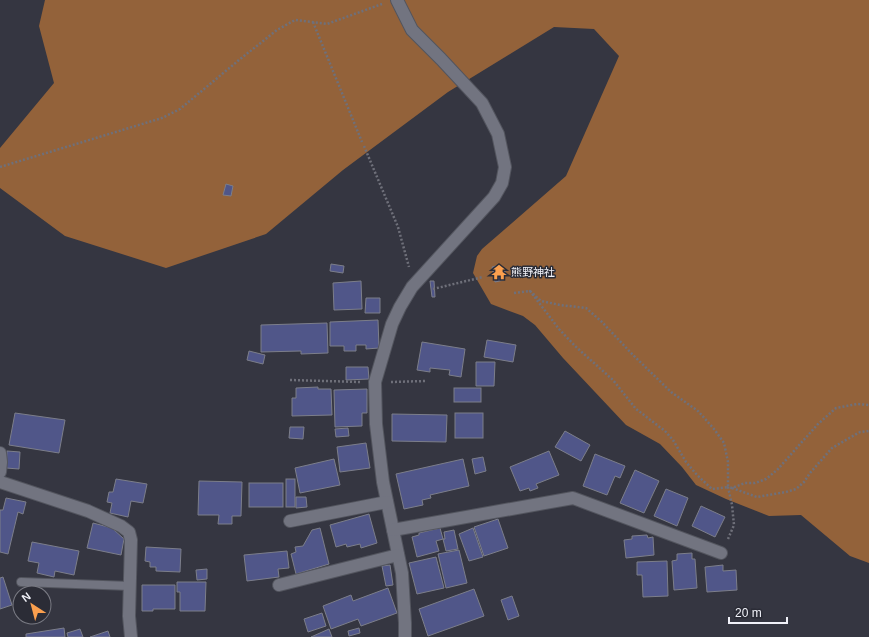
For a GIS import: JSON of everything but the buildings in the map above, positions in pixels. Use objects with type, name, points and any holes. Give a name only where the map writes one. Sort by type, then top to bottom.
[{"type":"street","points":[[392,1],[412,30],[482,103],[498,134],[505,168],[502,183],[494,196],[410,291],[392,324],[375,382],[376,424],[383,482],[402,573],[405,637]]},
{"type":"street","points":[[0,453],[0,472]]},
{"type":"street","points":[[0,482],[88,511],[121,526],[129,532],[131,540],[129,616],[131,637]]},
{"type":"street","points":[[393,530],[573,498],[722,553]]},
{"type":"street","points":[[290,521],[387,502]]},
{"type":"street","points":[[279,585],[398,555]]},
{"type":"lane","points":[[21,582],[130,586]]},
{"type":"path","points":[[0,167],[162,118],[180,109],[277,30],[295,20],[327,24],[392,1]]},
{"type":"path","points":[[313,22],[362,142]]},
{"type":"path","points":[[364,146],[398,227],[406,253],[410,291],[483,277]]},
{"type":"path","points":[[530,291],[559,329],[575,346],[613,380],[628,396],[636,409],[665,431],[673,440],[686,462],[712,489],[728,487],[757,497],[796,489],[804,482],[832,448],[860,432],[869,430]]},
{"type":"path","points":[[514,293],[530,291],[541,301],[586,308],[602,322],[671,392],[698,411],[724,443],[728,462],[728,487],[734,525],[722,553]]},
{"type":"path","points":[[732,488],[745,483],[755,483],[766,479],[777,470],[818,424],[836,408],[846,405],[869,405]]},
{"type":"shaded area","points":[[45,0],[869,0],[869,563],[850,556],[801,515],[769,516],[696,485],[682,467],[660,444],[626,425],[563,358],[535,325],[523,316],[491,304],[473,273],[477,256],[482,249],[566,176],[619,56],[594,29],[554,27],[448,92],[343,170],[266,234],[166,268],[65,236],[0,188],[0,148],[54,83],[39,26]]},
{"type":"place","name":"熊野神社","points":[[499,272]]}]
